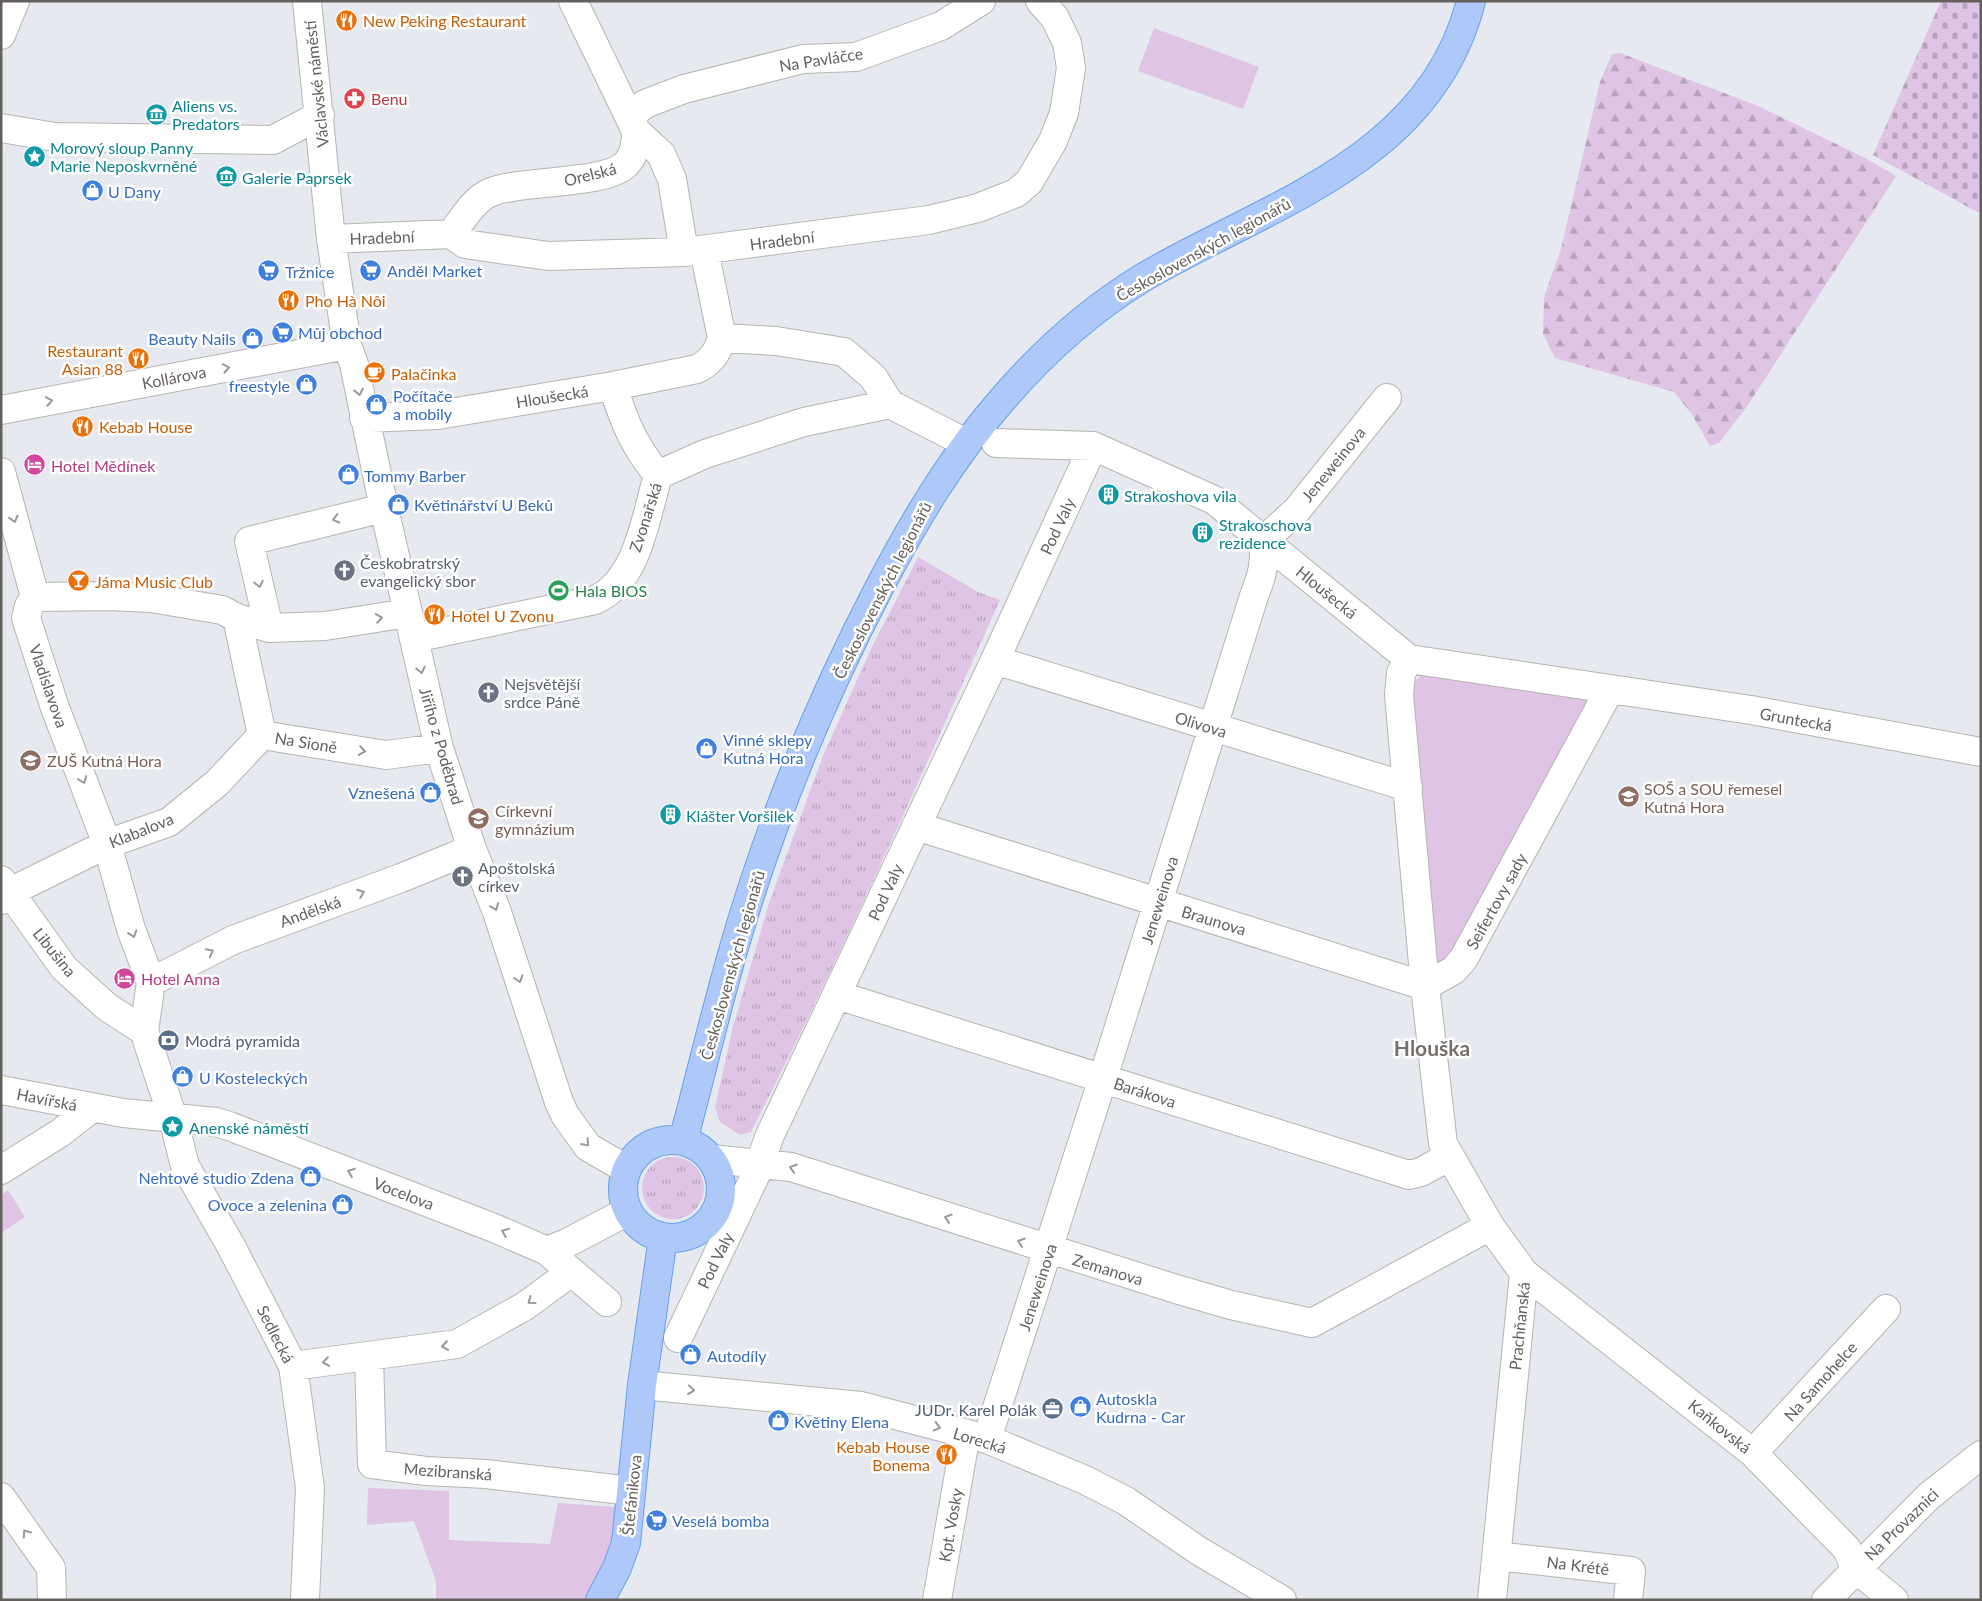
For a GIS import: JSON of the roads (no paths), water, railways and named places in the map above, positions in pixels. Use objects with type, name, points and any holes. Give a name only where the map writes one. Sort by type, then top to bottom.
[{"type":"main road","name":"Československých legionářů","points":[[683,1140],[734,949],[766,849],[814,724],[857,630],[901,546],[966,443],[1044,353],[1114,297],[1144,277],[1283,206],[1338,174],[1394,130],[1412,111],[1445,65],[1458,41],[1471,1]]},
{"type":"main road","points":[[666,1139],[683,1140],[699,1148],[712,1159],[718,1172],[721,1187],[720,1201],[714,1215],[704,1226],[691,1234],[677,1238],[662,1237],[642,1228],[628,1211],[623,1197],[622,1183],[626,1169],[636,1154],[650,1144],[666,1139]]},
{"type":"main road","points":[[642,1385],[662,1237]]},
{"type":"main road","name":"Štefánikova","points":[[600,1600],[622,1556],[626,1543],[642,1385]]},
{"type":"street","points":[[1,35],[15,1]]},
{"type":"street","name":"Václavské náměstí","points":[[307,1],[331,239],[348,345]]},
{"type":"street","points":[[572,1],[633,124],[660,154],[672,179],[722,338],[776,341],[844,352],[873,377],[890,404],[966,443]]},
{"type":"street","name":"Na Pavláčce","points":[[633,124],[645,104],[684,89],[803,59],[856,57],[942,26],[981,1]]},
{"type":"street","name":"Hradební","points":[[331,239],[451,234],[465,244],[548,256],[692,247],[929,220],[978,208],[1016,193],[1029,182],[1053,141],[1064,113],[1071,68],[1067,43],[1055,18],[1040,1]]},
{"type":"street","points":[[1,128],[55,137],[274,140],[320,115]]},
{"type":"street","name":"Orelská","points":[[451,234],[473,206],[486,194],[504,189],[604,174],[627,164],[636,148],[633,124]]},
{"type":"street","name":"Hloušecká","points":[[364,418],[438,415],[613,386],[697,369],[707,364],[717,354],[722,338]]},
{"type":"street","name":"Kollárova","points":[[1,410],[348,345]]},
{"type":"street","name":"Jiřího z Poděbrad","points":[[348,345],[354,364],[364,418],[438,748],[472,849],[500,918],[565,1116],[588,1147],[626,1169]]},
{"type":"street","points":[[613,386],[624,423],[640,453],[658,475]]},
{"type":"street","name":"Jeneweinova","points":[[975,1445],[1048,1250],[1103,1078],[1212,728],[1263,574],[1265,557],[1263,541],[1297,510],[1387,398]]},
{"type":"street","name":"Zvonařská","points":[[411,626],[595,600],[607,594],[618,584],[628,567],[640,538],[658,475],[705,454],[804,422],[890,404]]},
{"type":"street","name":"Hloušecká","points":[[996,443],[1093,446],[1214,500],[1409,658]]},
{"type":"street","name":"Pod Valy","points":[[678,1338],[756,1174],[770,1135],[996,660],[1093,446]]},
{"type":"street","points":[[1,472],[35,597],[109,596],[152,598],[222,610],[236,618],[269,628],[411,626]]},
{"type":"street","points":[[269,628],[249,541],[384,508]]},
{"type":"street","name":"Vladislavova","points":[[35,597],[29,606],[26,618],[54,705],[107,844],[132,929],[151,982]]},
{"type":"street","name":"Na Sioně","points":[[236,618],[262,735],[386,755],[438,748]]},
{"type":"street","points":[[1425,986],[1400,695],[1402,674],[1409,658],[1610,689]]},
{"type":"street","name":"Olivova","points":[[996,660],[1408,787]]},
{"type":"street","name":"Gruntecká","points":[[1610,689],[1752,710],[1981,752]]},
{"type":"street","name":"Seifertovy sady","points":[[1425,986],[1454,970],[1464,958],[1610,689]]},
{"type":"street","name":"Klabalova","points":[[4,891],[107,844],[169,822],[217,783],[262,735]]},
{"type":"street","name":"Braunova","points":[[916,826],[1425,986]]},
{"type":"street","name":"Andělská","points":[[151,982],[233,940],[401,878],[472,849]]},
{"type":"street","name":"Libušina","points":[[4,891],[64,968],[108,1008],[144,1031]]},
{"type":"street","points":[[1,1170],[60,1133],[92,1108],[173,1118],[144,1031],[151,982]]},
{"type":"street","name":"Prachňanská","points":[[1425,986],[1443,1144],[1490,1226],[1524,1273],[1492,1600]]},
{"type":"street","name":"Barákova","points":[[837,995],[1409,1175],[1421,1172],[1450,1156]]},
{"type":"street","name":"Havířská","points":[[1,1090],[92,1108]]},
{"type":"street","name":"Vocelova","points":[[173,1118],[216,1122],[229,1126],[486,1225],[547,1251]]},
{"type":"street","name":"Sedlecká","points":[[173,1118],[185,1166],[231,1246],[293,1366],[310,1488],[305,1599]]},
{"type":"street","name":"Zemanova","points":[[712,1159],[791,1167],[1048,1250],[1231,1305],[1312,1323],[1490,1226]]},
{"type":"street","points":[[607,1302],[570,1273],[547,1251],[567,1243],[628,1211]]},
{"type":"street","points":[[293,1366],[457,1344],[525,1306],[570,1273]]},
{"type":"street","name":"Kaňkovská","points":[[1524,1273],[1753,1453],[1847,1549],[1855,1568],[1894,1600]]},
{"type":"street","name":"Na Samohelce","points":[[1753,1453],[1886,1309]]},
{"type":"street","name":"Mezibranská","points":[[369,1356],[372,1464],[426,1471],[486,1474],[632,1491]]},
{"type":"street","name":"Lorecká","points":[[642,1385],[861,1406],[1085,1480],[1126,1501],[1214,1560],[1282,1600]]},
{"type":"street","name":"Kpt. Vosky","points":[[936,1600],[975,1445]]},
{"type":"street","name":"Na Provaznici","points":[[1826,1600],[1855,1568],[1929,1496],[1981,1455]]},
{"type":"street","points":[[1,1497],[51,1568],[52,1600]]},
{"type":"street","name":"Na Krétě","points":[[1497,1556],[1631,1571],[1628,1600]]},
{"type":"place","name":"New Peking Restaurant","points":[[347,20]]},
{"type":"place","name":"Benu","points":[[355,98]]},
{"type":"place","name":"Aliens vs. Predators","points":[[156,114]]},
{"type":"place","name":"Morový sloup Panny Marie Neposkvrněné","points":[[34,156]]},
{"type":"place","name":"Galerie Paprsek","points":[[226,177]]},
{"type":"place","name":"U Dany","points":[[92,191]]},
{"type":"place","name":"Anděl Market","points":[[371,270]]},
{"type":"place","name":"Tržnice","points":[[269,271]]},
{"type":"place","name":"Pho Hà Nôi","points":[[289,300]]},
{"type":"place","name":"Můj obchod","points":[[282,332]]},
{"type":"place","name":"Beauty Nails","points":[[252,338]]},
{"type":"place","name":"Restaurant Asian 88","points":[[139,359]]},
{"type":"place","name":"Palačinka","points":[[375,373]]},
{"type":"place","name":"freestyle","points":[[306,385]]},
{"type":"place","name":"Počítače a mobily","points":[[377,404]]},
{"type":"place","name":"Kebab House","points":[[83,426]]},
{"type":"place","name":"Hotel Mědínek","points":[[35,465]]},
{"type":"place","name":"Tommy Barber","points":[[348,475]]},
{"type":"place","name":"Strakoshova vila","points":[[1108,495]]},
{"type":"place","name":"Květinářství U Beků","points":[[398,504]]},
{"type":"place","name":"Strakoschova rezidence","points":[[1203,533]]},
{"type":"place","name":"Českobratrský evangelický sbor","points":[[344,571]]},
{"type":"place","name":"Jáma Music Club","points":[[79,581]]},
{"type":"place","name":"Hala BIOS","points":[[559,590]]},
{"type":"place","name":"Hotel U Zvonu","points":[[435,615]]},
{"type":"place","name":"Nejsvětější srdce Páně","points":[[488,692]]},
{"type":"place","name":"Vinné sklepy Kutná Hora","points":[[707,748]]},
{"type":"place","name":"ZUŠ Kutná Hora","points":[[31,760]]},
{"type":"place","name":"Vznešená","points":[[431,792]]},
{"type":"place","name":"SOŠ a SOU řemesel Kutná Hora","points":[[1628,797]]},
{"type":"place","name":"Klášter Voršilek","points":[[670,815]]},
{"type":"place","name":"Církevní gymnázium","points":[[479,819]]},
{"type":"place","name":"Apoštolská církev","points":[[462,876]]},
{"type":"place","name":"Hotel Anna","points":[[125,978]]},
{"type":"place","name":"Modrá pyramida","points":[[169,1040]]},
{"type":"place","name":"U Kosteleckých","points":[[183,1077]]},
{"type":"place","name":"Anenské náměstí","points":[[173,1127]]},
{"type":"place","name":"Nehtové studio Zdena","points":[[310,1177]]},
{"type":"place","name":"Ovoce a zelenina","points":[[343,1204]]},
{"type":"place","name":"Autodíly","points":[[691,1355]]},
{"type":"place","name":"Autoskla Kudrna - Car","points":[[1080,1407]]},
{"type":"place","name":"JUDr. Karel Polák","points":[[1053,1409]]},
{"type":"place","name":"Květiny Elena","points":[[778,1421]]},
{"type":"place","name":"Kebab House Bonema","points":[[946,1455]]},
{"type":"place","name":"Veselá bomba","points":[[656,1520]]},
{"type":"district","name":"Hlouška","points":[[1432,1047]]}]
